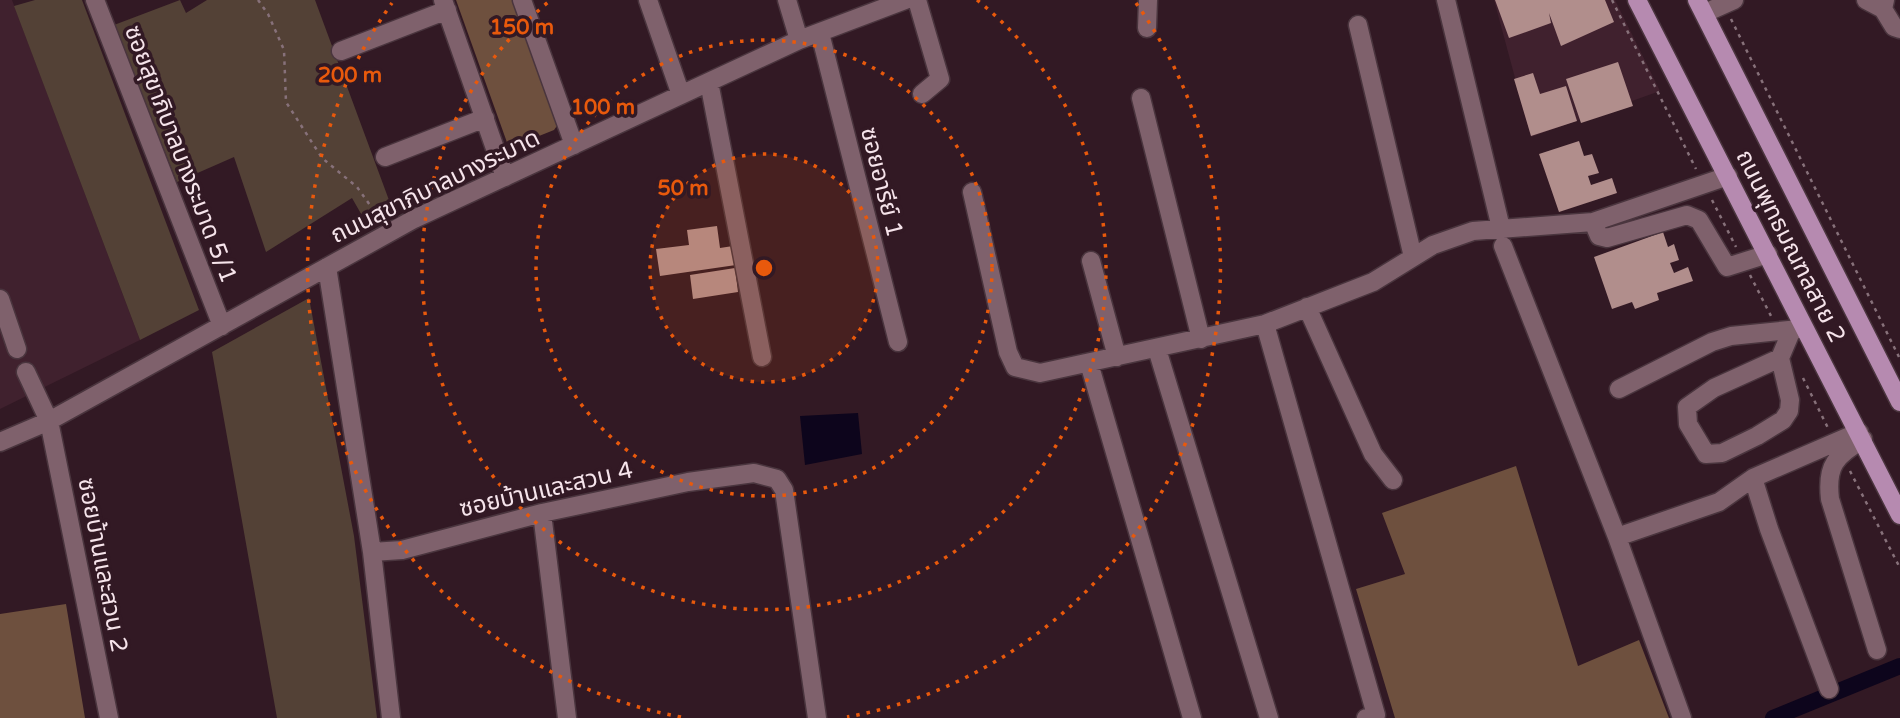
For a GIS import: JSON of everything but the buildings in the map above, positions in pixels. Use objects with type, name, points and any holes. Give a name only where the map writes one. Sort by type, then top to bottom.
[{"type":"main road","name":"ถนนพุทธมณฑลสาย 2","points":[[1640,3],[1768,254],[1792,331],[1861,436],[1895,497],[1900,515]]},
{"type":"main road","name":"ถนนพุทธมณฑลสาย 2","points":[[1701,7],[1900,402]]},
{"type":"street","name":"ซอยสุขาภิบาลบางระมาด 5/1","points":[[95,0],[222,326]]},
{"type":"street","points":[[522,0],[574,145]]},
{"type":"street","points":[[648,0],[681,95]]},
{"type":"street","points":[[787,0],[799,40]]},
{"type":"street","name":"ถนนสุขาภิบาลบางระมาด","points":[[0,442],[49,421],[390,233],[799,40],[905,0]]},
{"type":"street","points":[[916,0],[940,79],[922,94]]},
{"type":"street","points":[[1147,29],[1148,0]]},
{"type":"street","points":[[1446,0],[1501,228]]},
{"type":"street","points":[[1866,0],[1884,5],[1894,27],[1900,29]]},
{"type":"street","points":[[1701,7],[1729,2]]},
{"type":"street","points":[[341,51],[445,5],[505,177]]},
{"type":"street","points":[[1358,25],[1413,257]]},
{"type":"street","name":"ซอยอารีย์ 1","points":[[820,33],[898,342]]},
{"type":"street","points":[[709,82],[762,357]]},
{"type":"street","points":[[1141,98],[1201,339]]},
{"type":"street","points":[[385,157],[485,118]]},
{"type":"street","points":[[972,192],[1008,352],[1015,367],[1040,373],[1265,324],[1373,282],[1433,245],[1474,231],[1593,222],[1728,176]]},
{"type":"street","points":[[1593,222],[1599,236],[1607,239],[1677,217],[1694,217],[1727,267],[1768,254]]},
{"type":"street","points":[[1503,246],[1617,537],[1682,718]]},
{"type":"street","points":[[1091,261],[1117,357]]},
{"type":"street","points":[[327,267],[372,551],[391,718]]},
{"type":"street","points":[[0,299],[18,349]]},
{"type":"street","points":[[1307,307],[1373,454],[1393,480]]},
{"type":"street","points":[[1265,324],[1373,717]]},
{"type":"street","points":[[1619,390],[1712,342],[1731,336],[1792,331],[1780,358],[1790,400],[1789,411],[1783,420],[1722,453],[1706,454],[1688,424],[1687,407],[1714,388],[1780,358]]},
{"type":"street","points":[[1157,349],[1269,718]]},
{"type":"street","points":[[1089,363],[1192,718]]},
{"type":"street","name":"ซอยบ้านและสวน 2","points":[[26,372],[49,421],[109,718]]},
{"type":"street","points":[[1617,537],[1719,502],[1753,478],[1838,448],[1861,436]]},
{"type":"street","points":[[1838,448],[1830,468],[1830,499],[1877,650]]},
{"type":"street","name":"ซอยบ้านและสวน 4","points":[[372,551],[402,550],[542,513],[688,482],[754,473],[777,479],[784,490],[817,718]]},
{"type":"street","points":[[1753,478],[1769,529],[1829,689]]},
{"type":"street","points":[[542,513],[567,718]]},
{"type":"path","points":[[258,0],[268,13],[284,50],[286,102],[322,158],[357,187],[390,233]]},
{"type":"path","points":[[1612,0],[1744,263],[1792,331]]},
{"type":"path","points":[[1729,2],[1900,359]]},
{"type":"path","points":[[1798,369],[1900,568]]},
{"type":"shaded area","points":[[0,0],[12,0],[140,340],[0,409]]},
{"type":"shaded area","points":[[35,0],[82,0],[199,310],[140,340],[14,6]]},
{"type":"shaded area","points":[[180,0],[186,13],[207,0],[315,0],[393,211],[368,226],[352,198],[266,252],[234,157],[177,182],[114,25]]},
{"type":"shaded area","points":[[456,0],[514,0],[559,123],[554,130],[509,148]]},
{"type":"shaded area","points":[[1494,0],[1615,0],[1660,91],[1531,137]]},
{"type":"shaded area","points":[[309,298],[354,536],[377,718],[277,718],[212,352]]},
{"type":"shaded area","points":[[858,413],[862,454],[805,465],[800,416]]},
{"type":"shaded area","points":[[1516,466],[1578,666],[1639,640],[1669,718],[1395,718],[1356,589],[1405,574],[1382,513]]},
{"type":"shaded area","points":[[66,604],[85,718],[0,718],[0,614]]},
{"type":"waterway","points":[[1773,718],[1900,666]]}]
